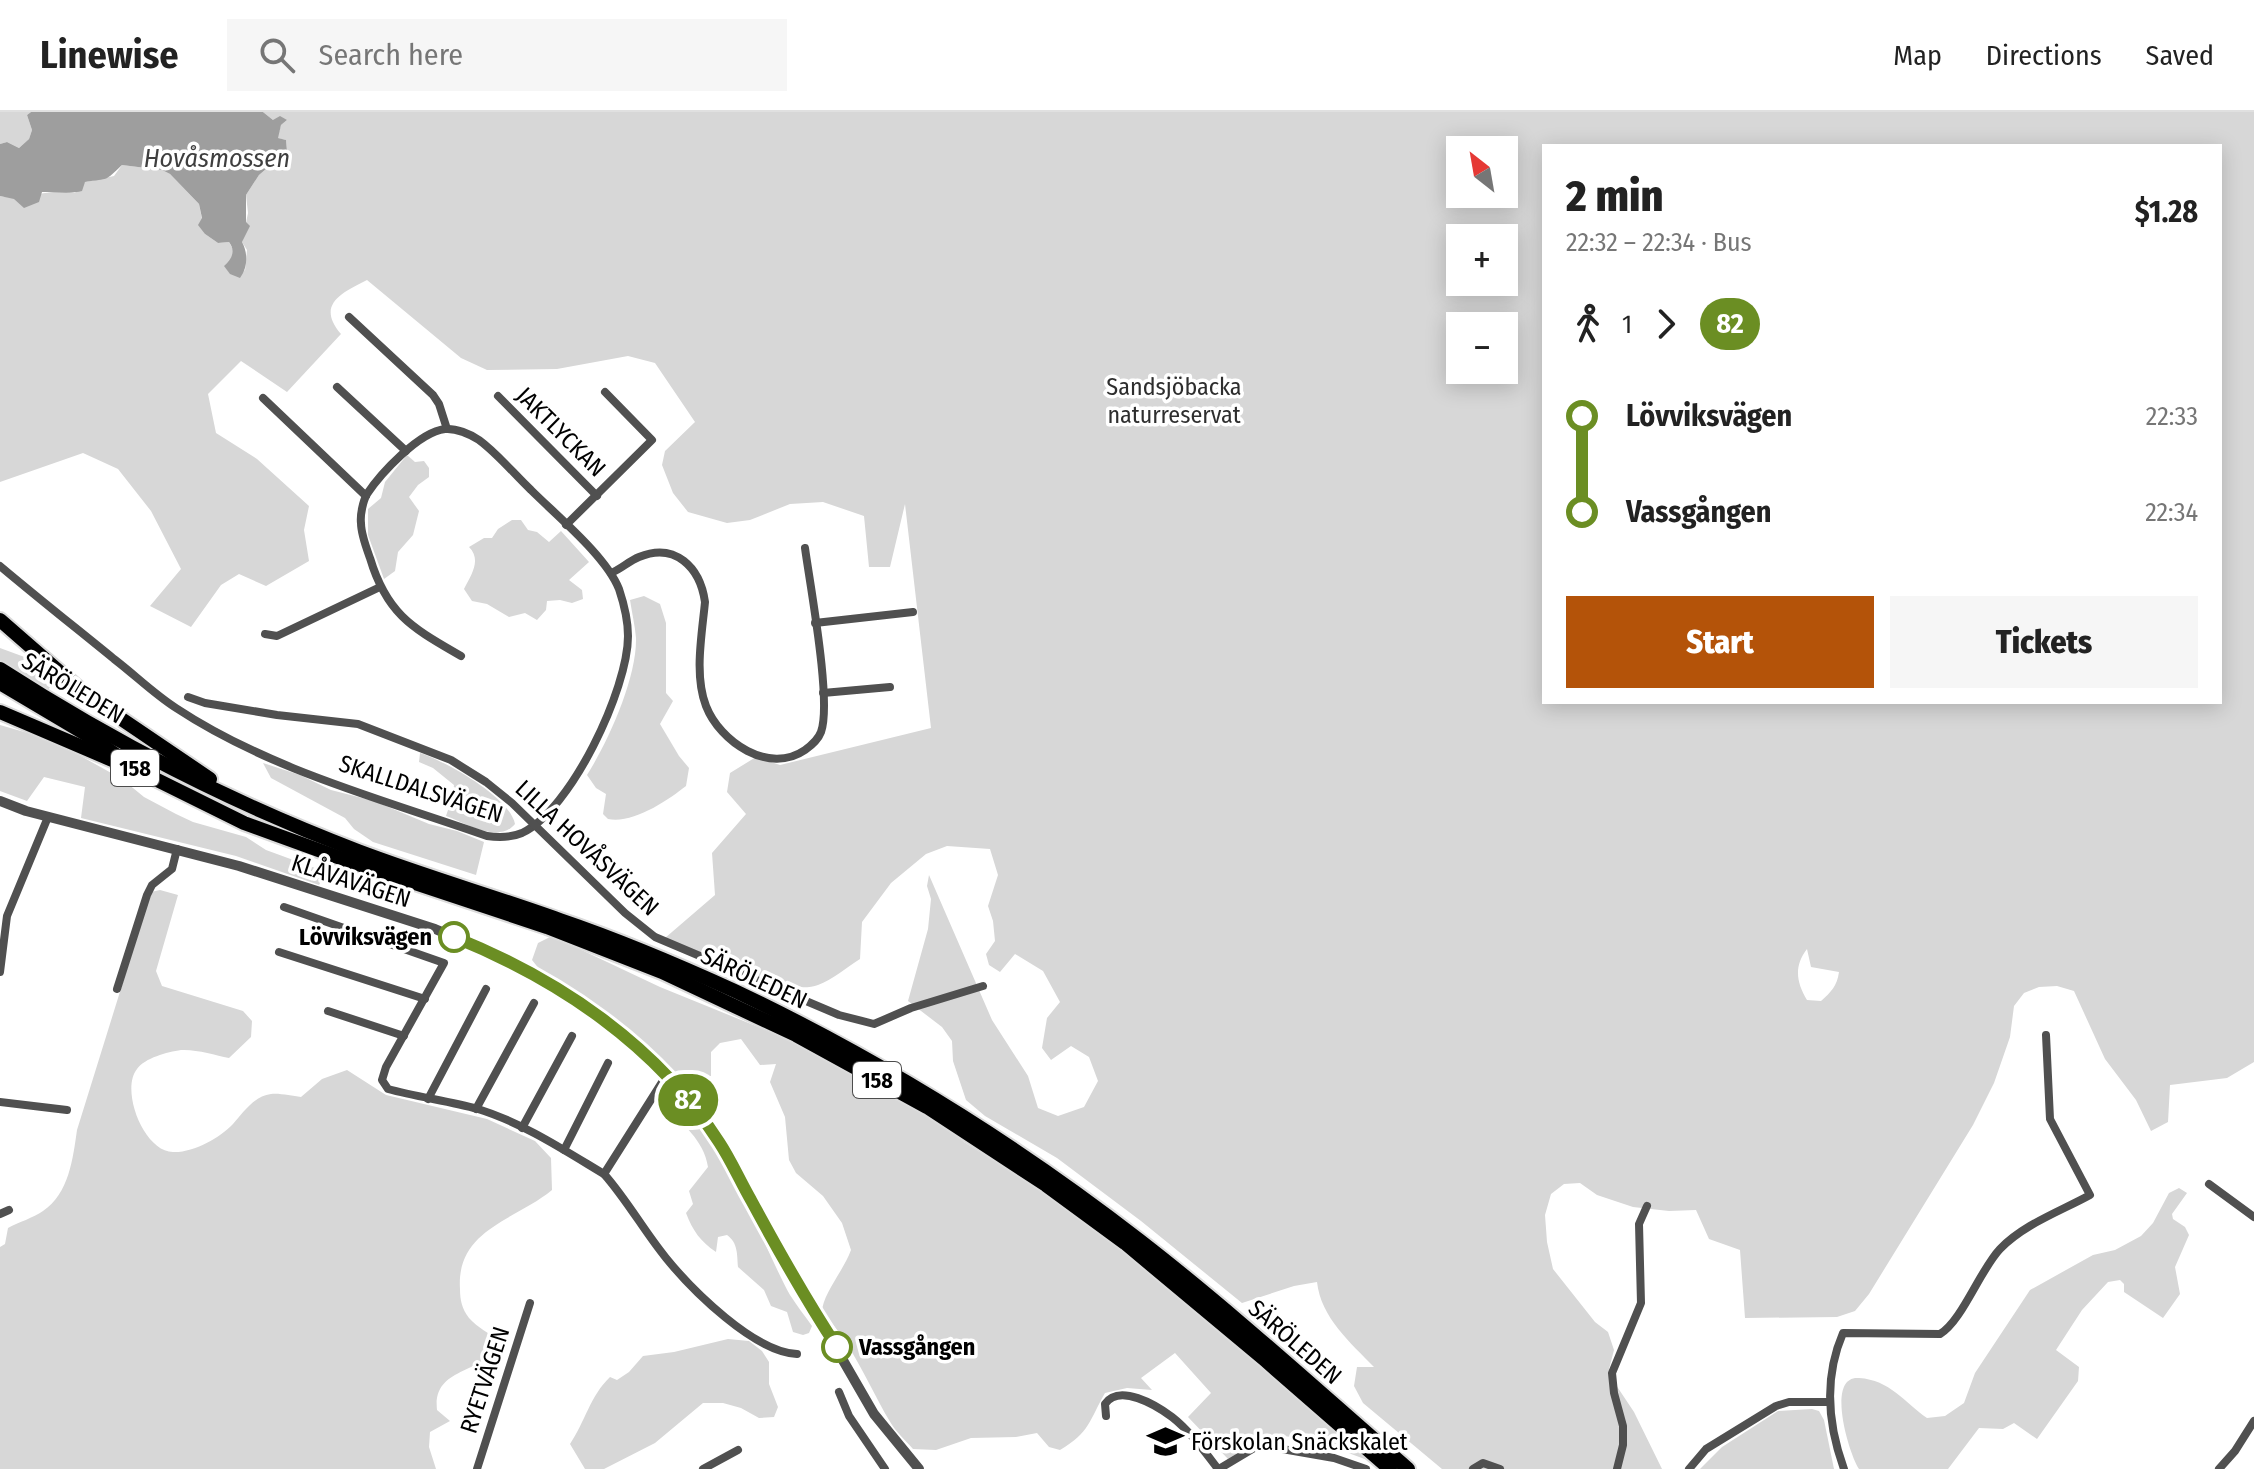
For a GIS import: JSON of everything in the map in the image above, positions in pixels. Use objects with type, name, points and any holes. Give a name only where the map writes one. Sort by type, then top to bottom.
[{"type":"main road","name":"158","points":[[0,620],[86,695],[215,782],[228,795]]},
{"type":"main road","name":"SÄRÖLEDEN","points":[[0,669],[138,752],[228,795],[360,852],[618,941],[809,1028],[935,1099],[1020,1152],[1140,1241],[1408,1469]]},
{"type":"main road","name":"SÄRÖLEDEN","points":[[0,683],[89,736],[139,771],[244,823],[547,927],[662,972],[756,1015],[927,1107],[1089,1216],[1265,1360],[1390,1469]]},
{"type":"main road","name":"158","points":[[0,712],[139,771]]},
{"type":"street","points":[[349,317],[439,404],[447,429],[429,435],[406,451],[366,496],[361,524],[380,587],[397,612],[415,630],[461,656]]},
{"type":"street","points":[[337,387],[406,451]]},
{"type":"street","name":"JAKTLYCKAN","points":[[566,525],[652,440],[605,392]]},
{"type":"street","name":"JAKTLYCKAN","points":[[498,396],[597,496]]},
{"type":"street","points":[[263,398],[366,496]]},
{"type":"street","name":"SKALLDALSVÄGEN","points":[[0,566],[69,626],[157,694],[195,719],[274,760],[346,788],[487,836],[506,838],[535,825],[550,811],[590,752],[608,715],[622,671],[628,638],[626,613],[611,573],[566,525],[487,447],[464,433],[447,429]]},
{"type":"street","points":[[611,573],[655,552],[666,552],[681,558],[693,568],[703,589],[705,602],[701,652],[703,697],[707,709],[720,728],[744,750],[779,760],[799,754],[809,747],[817,740],[823,725],[823,693],[805,548]]},
{"type":"street","points":[[265,634],[277,636],[380,587]]},
{"type":"street","points":[[815,623],[913,612]]},
{"type":"street","points":[[823,693],[890,687]]},
{"type":"street","name":"LILLA HOVÅSVÄGEN","points":[[188,697],[205,703],[277,715],[358,724],[462,766],[504,796],[625,913],[655,937],[839,1015],[874,1024],[911,1008],[983,986]]},
{"type":"street","points":[[195,719],[205,703]]},
{"type":"street","name":"KLÅVAVÄGEN","points":[[0,801],[48,817],[239,866],[435,929],[516,963],[598,1015],[666,1076],[718,1140],[779,1252],[874,1414],[919,1469]]},
{"type":"street","points":[[0,972],[7,916],[48,817]]},
{"type":"street","points":[[117,989],[147,895],[152,885],[172,869],[177,849]]},
{"type":"street","points":[[284,907],[444,963],[386,1067],[382,1080],[388,1089],[476,1109],[522,1128],[604,1174],[665,1257],[697,1290],[762,1343],[777,1351],[797,1354]]},
{"type":"street","points":[[279,952],[425,999]]},
{"type":"street","points":[[428,1099],[486,989]]},
{"type":"street","points":[[476,1109],[534,1003]]},
{"type":"street","points":[[328,1011],[404,1036]]},
{"type":"street","points":[[1844,1469],[1829,1402],[1836,1350],[1843,1333],[1940,1334],[1952,1324],[1979,1277],[2000,1249],[2027,1229],[2090,1195],[2050,1119],[2046,1035]]},
{"type":"street","points":[[522,1128],[572,1036]]},
{"type":"street","points":[[564,1150],[608,1063]]},
{"type":"street","points":[[604,1174],[666,1076]]},
{"type":"street","points":[[0,1102],[67,1110]]},
{"type":"street","points":[[2209,1184],[2254,1217]]},
{"type":"street","points":[[1617,1469],[1623,1445],[1623,1426],[1612,1373],[1641,1303],[1639,1230],[1640,1218],[1647,1206]]},
{"type":"street","name":"RYETVÄGEN","points":[[477,1469],[530,1303]]},
{"type":"street","points":[[839,1392],[849,1416],[885,1469]]},
{"type":"street","points":[[1106,1416],[1105,1404],[1115,1394],[1136,1398],[1171,1417],[1219,1469],[1259,1445],[1334,1458],[1366,1469]]},
{"type":"street","points":[[1689,1469],[1706,1449],[1776,1406],[1789,1402],[1829,1402]]},
{"type":"street","points":[[2219,1469],[2254,1421]]},
{"type":"street","points":[[703,1469],[738,1450]]},
{"type":"street","points":[[1473,1469],[1483,1463],[1500,1469]]},
{"type":"green space","points":[[0,112],[31,112],[27,115],[32,130],[29,139],[19,148],[7,142],[0,144]]},
{"type":"green space","name":"Sandsjöbacka naturreservat","points":[[263,112],[2254,112],[2254,1062],[2227,1078],[2170,1085],[2168,1122],[2151,1131],[2136,1100],[2105,1059],[2074,991],[2057,986],[2039,987],[2024,993],[2014,1006],[2010,1037],[1994,1083],[1973,1125],[1869,1294],[1855,1311],[1837,1317],[1745,1318],[1740,1250],[1709,1239],[1696,1210],[1633,1207],[1597,1195],[1580,1183],[1564,1184],[1551,1194],[1545,1215],[1553,1269],[1595,1322],[1608,1332],[1614,1350],[1608,1373],[1634,1412],[1662,1469],[1442,1469],[1363,1403],[1354,1386],[1357,1367],[1374,1367],[1331,1318],[1324,1307],[1317,1282],[1242,1303],[1057,1158],[985,1116],[966,1100],[953,1061],[952,1041],[942,1027],[908,1001],[928,929],[931,899],[927,886],[929,875],[992,1020],[1028,1076],[1038,1108],[1058,1116],[1084,1107],[1098,1081],[1089,1057],[1071,1046],[1051,1060],[1042,1048],[1047,1018],[1060,1002],[1043,971],[1015,954],[1000,972],[989,965],[986,954],[995,941],[988,906],[998,875],[990,849],[947,846],[926,854],[891,883],[862,922],[860,959],[818,985],[803,987],[764,980],[665,938],[715,895],[712,853],[746,814],[727,792],[730,773],[756,757],[780,765],[931,728],[905,504],[890,567],[869,567],[864,516],[823,502],[790,504],[750,520],[727,523],[688,512],[673,493],[662,465],[665,451],[695,422],[655,363],[628,356],[557,369],[487,370],[461,358],[367,280],[335,301],[331,315],[341,334],[287,392],[241,361],[208,394],[216,433],[257,459],[309,506],[304,530],[309,561],[266,586],[239,574],[221,585],[191,627],[150,606],[181,569],[151,511],[118,469],[83,453],[0,482],[0,196],[75,193],[85,182],[114,176],[122,165],[162,170],[170,174],[199,204],[205,234],[218,243],[229,242],[245,271],[247,250],[242,242],[248,213],[246,195],[259,175],[287,151],[286,140],[277,138],[281,125],[287,120],[273,120]],"holes":[[[1807,949],[1811,967],[1839,972],[1833,988],[1821,1001],[1807,1000],[1799,980],[1800,962]]]},
{"type":"green space","points":[[407,455],[415,462],[424,461],[429,468],[429,477],[409,497],[419,511],[413,535],[398,552],[395,571],[384,579],[368,535],[368,509],[381,498],[385,482]]},
{"type":"green space","points":[[512,520],[521,520],[528,530],[537,532],[549,542],[561,531],[589,562],[569,580],[582,590],[583,599],[572,603],[547,601],[546,610],[537,620],[525,613],[509,617],[487,604],[472,601],[464,589],[475,562],[469,547],[484,538],[492,538],[498,529]]},
{"type":"green space","points":[[644,596],[660,604],[666,623],[666,693],[673,701],[660,724],[689,768],[686,786],[660,804],[639,815],[608,819],[603,814],[606,794],[596,788],[587,775],[612,728],[632,672],[636,638],[630,600]]},
{"type":"green space","points":[[0,648],[38,662],[54,681],[47,692],[0,661]]},
{"type":"green space","points":[[0,725],[52,740],[122,779],[144,797],[193,822],[246,837],[266,850],[326,872],[319,885],[236,856],[81,818],[85,787],[44,777],[27,801],[0,791]]},
{"type":"green space","points":[[420,753],[475,781],[502,803],[515,824],[508,830],[491,832],[446,816],[454,785],[433,768],[419,762]]},
{"type":"green space","points":[[263,763],[300,775],[331,790],[374,801],[484,842],[476,875],[373,842],[354,829],[345,818],[271,778]]},
{"type":"green space","points":[[160,890],[178,895],[156,971],[162,986],[243,1011],[252,1021],[251,1037],[229,1058],[181,1050],[151,1059],[137,1069],[132,1079],[133,1104],[144,1131],[162,1149],[181,1152],[197,1147],[228,1129],[259,1098],[275,1094],[301,1097],[322,1079],[347,1070],[386,1095],[487,1119],[535,1141],[551,1158],[552,1190],[478,1239],[461,1269],[460,1293],[465,1311],[476,1325],[499,1341],[483,1360],[443,1385],[437,1410],[450,1421],[430,1432],[429,1447],[436,1469],[0,1469],[0,1247],[5,1244],[8,1228],[43,1211],[52,1204],[64,1185],[77,1130],[151,892]]},
{"type":"green space","points":[[552,936],[660,987],[810,1048],[956,1131],[964,1142],[1079,1214],[1240,1341],[1370,1461],[1308,1438],[1268,1435],[1228,1459],[1188,1417],[1211,1393],[1175,1353],[1141,1378],[1152,1390],[1127,1388],[1105,1393],[1083,1431],[1060,1450],[1049,1447],[1037,1433],[1016,1437],[971,1438],[936,1450],[913,1449],[891,1424],[851,1350],[822,1312],[851,1250],[842,1223],[823,1196],[796,1173],[789,1160],[785,1117],[770,1082],[776,1064],[760,1065],[741,1039],[720,1043],[711,1052],[711,1076],[683,1082],[621,1023],[540,970],[532,960],[538,943]]},
{"type":"green space","points":[[669,1095],[685,1106],[720,1153],[790,1295],[812,1326],[809,1333],[793,1332],[787,1312],[771,1306],[764,1290],[738,1267],[731,1238],[727,1235],[718,1237],[716,1252],[694,1230],[686,1213],[693,1204],[689,1191],[708,1167],[697,1140],[664,1104],[664,1097]]},
{"type":"green space","points":[[2179,1188],[2187,1193],[2172,1214],[2173,1219],[2185,1227],[2189,1235],[2175,1267],[2180,1294],[2163,1318],[2124,1292],[2124,1284],[2120,1280],[2108,1282],[2082,1310],[2056,1350],[2079,1367],[2078,1381],[2037,1439],[2014,1423],[2003,1429],[1979,1428],[1948,1469],[1859,1469],[1842,1417],[1843,1389],[1849,1380],[1859,1378],[1879,1383],[1927,1418],[1945,1416],[1964,1403],[1975,1373],[2030,1290],[2093,1255],[2115,1250],[2141,1236],[2153,1223],[2169,1193]]},
{"type":"green space","points":[[728,1339],[749,1341],[762,1351],[769,1362],[769,1384],[778,1407],[774,1417],[759,1418],[723,1403],[703,1403],[655,1443],[604,1469],[585,1469],[570,1444],[597,1392],[610,1377],[617,1380],[643,1356]]},
{"type":"green space","points":[[1778,1411],[1819,1411],[1824,1420],[1834,1469],[1700,1469],[1722,1447]]},
{"type":"water","name":"Hovåsmossen","points":[[31,112],[263,112],[273,120],[280,116],[287,120],[281,125],[278,138],[286,140],[287,151],[259,175],[246,195],[246,222],[250,226],[242,242],[246,260],[240,278],[230,274],[224,266],[232,255],[229,242],[218,243],[205,234],[198,225],[202,218],[199,204],[170,174],[162,170],[122,165],[106,178],[85,182],[82,191],[42,192],[39,202],[24,208],[14,199],[0,196],[0,144],[7,142],[19,148],[29,139],[32,130],[27,115]]},
{"type":"bus line","name":"82","points":[[454,937],[516,963],[555,985],[613,1027],[666,1076],[718,1140],[779,1252],[837,1347]]},
{"type":"place","name":"Lövviksvägen","points":[[454,937]]},
{"type":"place","name":"Vassgången","points":[[837,1347]]},
{"type":"place","name":"Förskolan Snäckskalet","points":[[1165,1442]]}]
